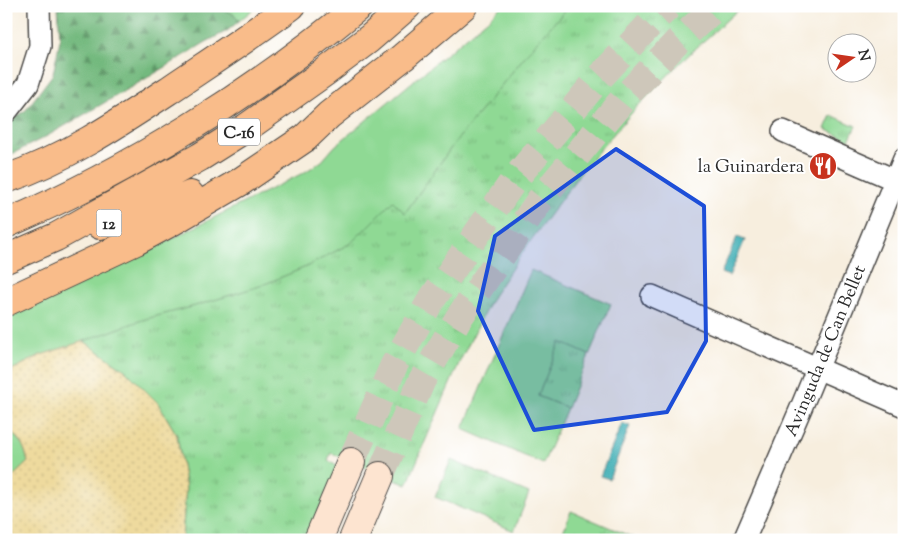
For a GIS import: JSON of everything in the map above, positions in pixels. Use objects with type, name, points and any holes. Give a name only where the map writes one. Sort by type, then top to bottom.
[{"type":"highway","points":[[6,179],[70,152],[114,127],[292,6]]},
{"type":"highway","points":[[282,66],[336,6]]},
{"type":"highway","name":"C-16","points":[[6,224],[119,169],[200,121],[282,66],[331,30],[359,6]]},
{"type":"highway","name":"C-16","points":[[6,259],[56,237],[200,157],[246,128],[369,39],[407,6]]},
{"type":"highway","points":[[6,302],[136,241],[240,182],[305,138],[329,115],[403,57],[463,6]]},
{"type":"highway","name":"12","points":[[56,237],[162,207],[194,194],[302,129],[329,115]]},
{"type":"street","points":[[6,112],[28,84],[40,46],[39,6]]},
{"type":"street","points":[[783,130],[899,182]]},
{"type":"street","name":"Avinguda de Can Bellet","points":[[744,540],[899,182],[904,159]]},
{"type":"street","points":[[652,296],[904,406]]},
{"type":"street","points":[[318,540],[351,462]]},
{"type":"street","points":[[353,540],[380,476]]},
{"type":"highlighted area","points":[[616,149],[704,206],[706,341],[667,412],[534,430],[478,311],[495,236]]},
{"type":"green space","points":[[58,6],[184,6],[230,12],[239,21],[227,31],[164,68],[49,135],[6,157],[6,124],[26,110],[53,74],[60,40]]},
{"type":"green space","points":[[184,6],[257,6],[239,21],[234,15],[217,10],[192,9]]},
{"type":"green space","points":[[501,6],[619,6],[182,540],[186,488],[41,355],[6,373],[6,310],[125,262],[305,172],[322,161],[335,146],[487,20]]},
{"type":"green space","points":[[569,6],[742,6],[681,62],[636,108],[584,168],[532,239],[493,296],[460,361],[407,485],[331,453],[328,460],[338,467],[307,540],[182,540],[186,488],[177,435],[158,403],[125,370],[84,341],[142,320],[260,286],[306,267],[351,243],[393,201],[405,213],[453,145],[534,45]]},
{"type":"green space","points":[[831,115],[856,126],[849,140],[825,129]]},
{"type":"green space","points":[[531,270],[611,304],[589,355],[560,343],[538,396],[567,408],[543,464],[463,429]]},
{"type":"green space","points":[[560,342],[589,355],[567,408],[538,396]]},
{"type":"green space","points":[[6,429],[24,446],[28,462],[6,483]]},
{"type":"green space","points":[[451,460],[529,493],[514,531],[435,497]]},
{"type":"green space","points":[[571,511],[639,540],[560,540]]},
{"type":"sand","points":[[84,341],[125,370],[158,403],[177,435],[186,488],[182,540],[6,540],[6,483],[28,462],[21,443],[6,429],[6,373],[41,355]]},
{"type":"water","points":[[737,237],[745,240],[729,276],[721,273]]},
{"type":"water","points":[[622,423],[630,426],[609,479],[600,476]]},
{"type":"tunnel","points":[[351,462],[394,365],[430,302],[514,180],[600,77],[669,6]]},
{"type":"tunnel","points":[[380,476],[422,380],[458,319],[540,200],[624,98],[676,43],[717,6]]},
{"type":"place","name":"la Guinardera","points":[[823,166]]}]
